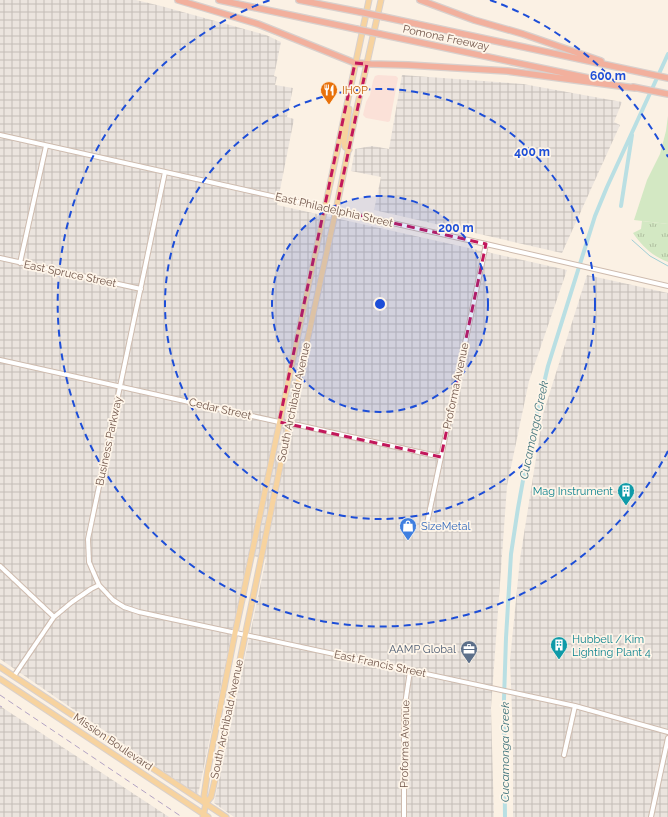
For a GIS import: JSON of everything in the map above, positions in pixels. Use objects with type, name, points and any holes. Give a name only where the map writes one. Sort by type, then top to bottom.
[{"type":"highway","points":[[178,0],[258,24],[355,62],[367,64],[507,71],[635,88]]},
{"type":"highway","name":"Pomona Freeway","points":[[219,0],[668,94]]},
{"type":"highway","name":"Pomona Freeway","points":[[299,0],[668,78]]},
{"type":"highway","points":[[420,0],[474,20],[523,34],[626,69]]},
{"type":"main road","name":"South Archibald Avenue","points":[[205,816],[205,787],[235,633],[369,0]]},
{"type":"main road","name":"South Archibald Avenue","points":[[206,804],[211,797],[216,778],[289,424],[381,0]]},
{"type":"main road","points":[[349,91],[349,106],[344,143],[345,147],[349,150]]},
{"type":"main road","name":"Mission Boulevard","points":[[0,667],[226,817]]},
{"type":"main road","name":"Mission Boulevard","points":[[0,679],[205,816]]},
{"type":"main road","points":[[189,792],[199,796],[202,794],[205,787]]},
{"type":"street","name":"East Philadelphia Street","points":[[0,135],[325,207],[668,286]]},
{"type":"street","points":[[20,263],[46,146]]},
{"type":"street","name":"Business Parkway","points":[[99,585],[90,562],[88,539],[165,172]]},
{"type":"street","name":"Proforma Avenue","points":[[426,528],[486,244]]},
{"type":"street","name":"East Spruce Street","points":[[0,258],[141,289]]},
{"type":"street","name":"Cedar Street","points":[[0,360],[441,457]]},
{"type":"street","points":[[0,566],[54,617]]},
{"type":"street","points":[[14,676],[54,617],[72,602],[99,585]]},
{"type":"street","name":"East Francis Street","points":[[99,585],[113,600],[124,607],[139,612],[575,706],[668,732]]},
{"type":"street","name":"Proforma Avenue","points":[[404,817],[404,711],[410,671]]},
{"type":"street","points":[[564,754],[575,706]]},
{"type":"street","points":[[651,817],[668,738]]},
{"type":"highlighted area","points":[[355,63],[367,64],[336,210],[486,244],[441,457],[279,422]]},
{"type":"shaded area","points":[[0,0],[136,0],[266,35],[281,42],[274,76],[277,77],[275,85],[293,88],[287,117],[294,119],[277,205],[567,270],[529,381],[507,486],[491,708],[494,817],[234,817],[214,803],[266,559],[248,555],[198,795],[0,659]]},
{"type":"shaded area","points":[[402,75],[523,84],[622,102],[614,122],[620,125],[562,253],[374,210],[381,177],[351,171],[355,149],[372,146],[389,149]]},
{"type":"shaded area","points":[[375,76],[396,76],[398,78],[390,121],[388,122],[366,118],[363,115],[373,81]]},
{"type":"shaded area","points":[[587,275],[668,293],[668,817],[513,817],[513,737],[510,660],[520,559],[543,414]]},
{"type":"shaded area","points":[[0,706],[169,817],[0,817]]},
{"type":"green space","points":[[668,116],[668,224],[634,220],[647,180],[660,154]]},
{"type":"green space","points":[[642,221],[668,224],[668,262],[657,257],[648,250],[633,233],[641,229]]},
{"type":"waterway","name":"Cucamonga Creek","points":[[505,817],[504,699],[511,554],[529,447],[548,366],[595,216],[668,54]]},
{"type":"waterway","name":"Cucamonga Creek","points":[[621,206],[632,135]]},
{"type":"waterway","points":[[632,240],[650,256],[668,266]]},
{"type":"railway","points":[[0,695],[182,817]]},
{"type":"place","name":"IHOP","points":[[329,105]]},
{"type":"place","name":"Mag Instrument","points":[[626,506]]},
{"type":"place","name":"SizeMetal","points":[[408,541]]},
{"type":"place","name":"Hubbell / Kim Lighting Plant 4","points":[[559,660]]},
{"type":"place","name":"AAMP Global","points":[[469,664]]}]
